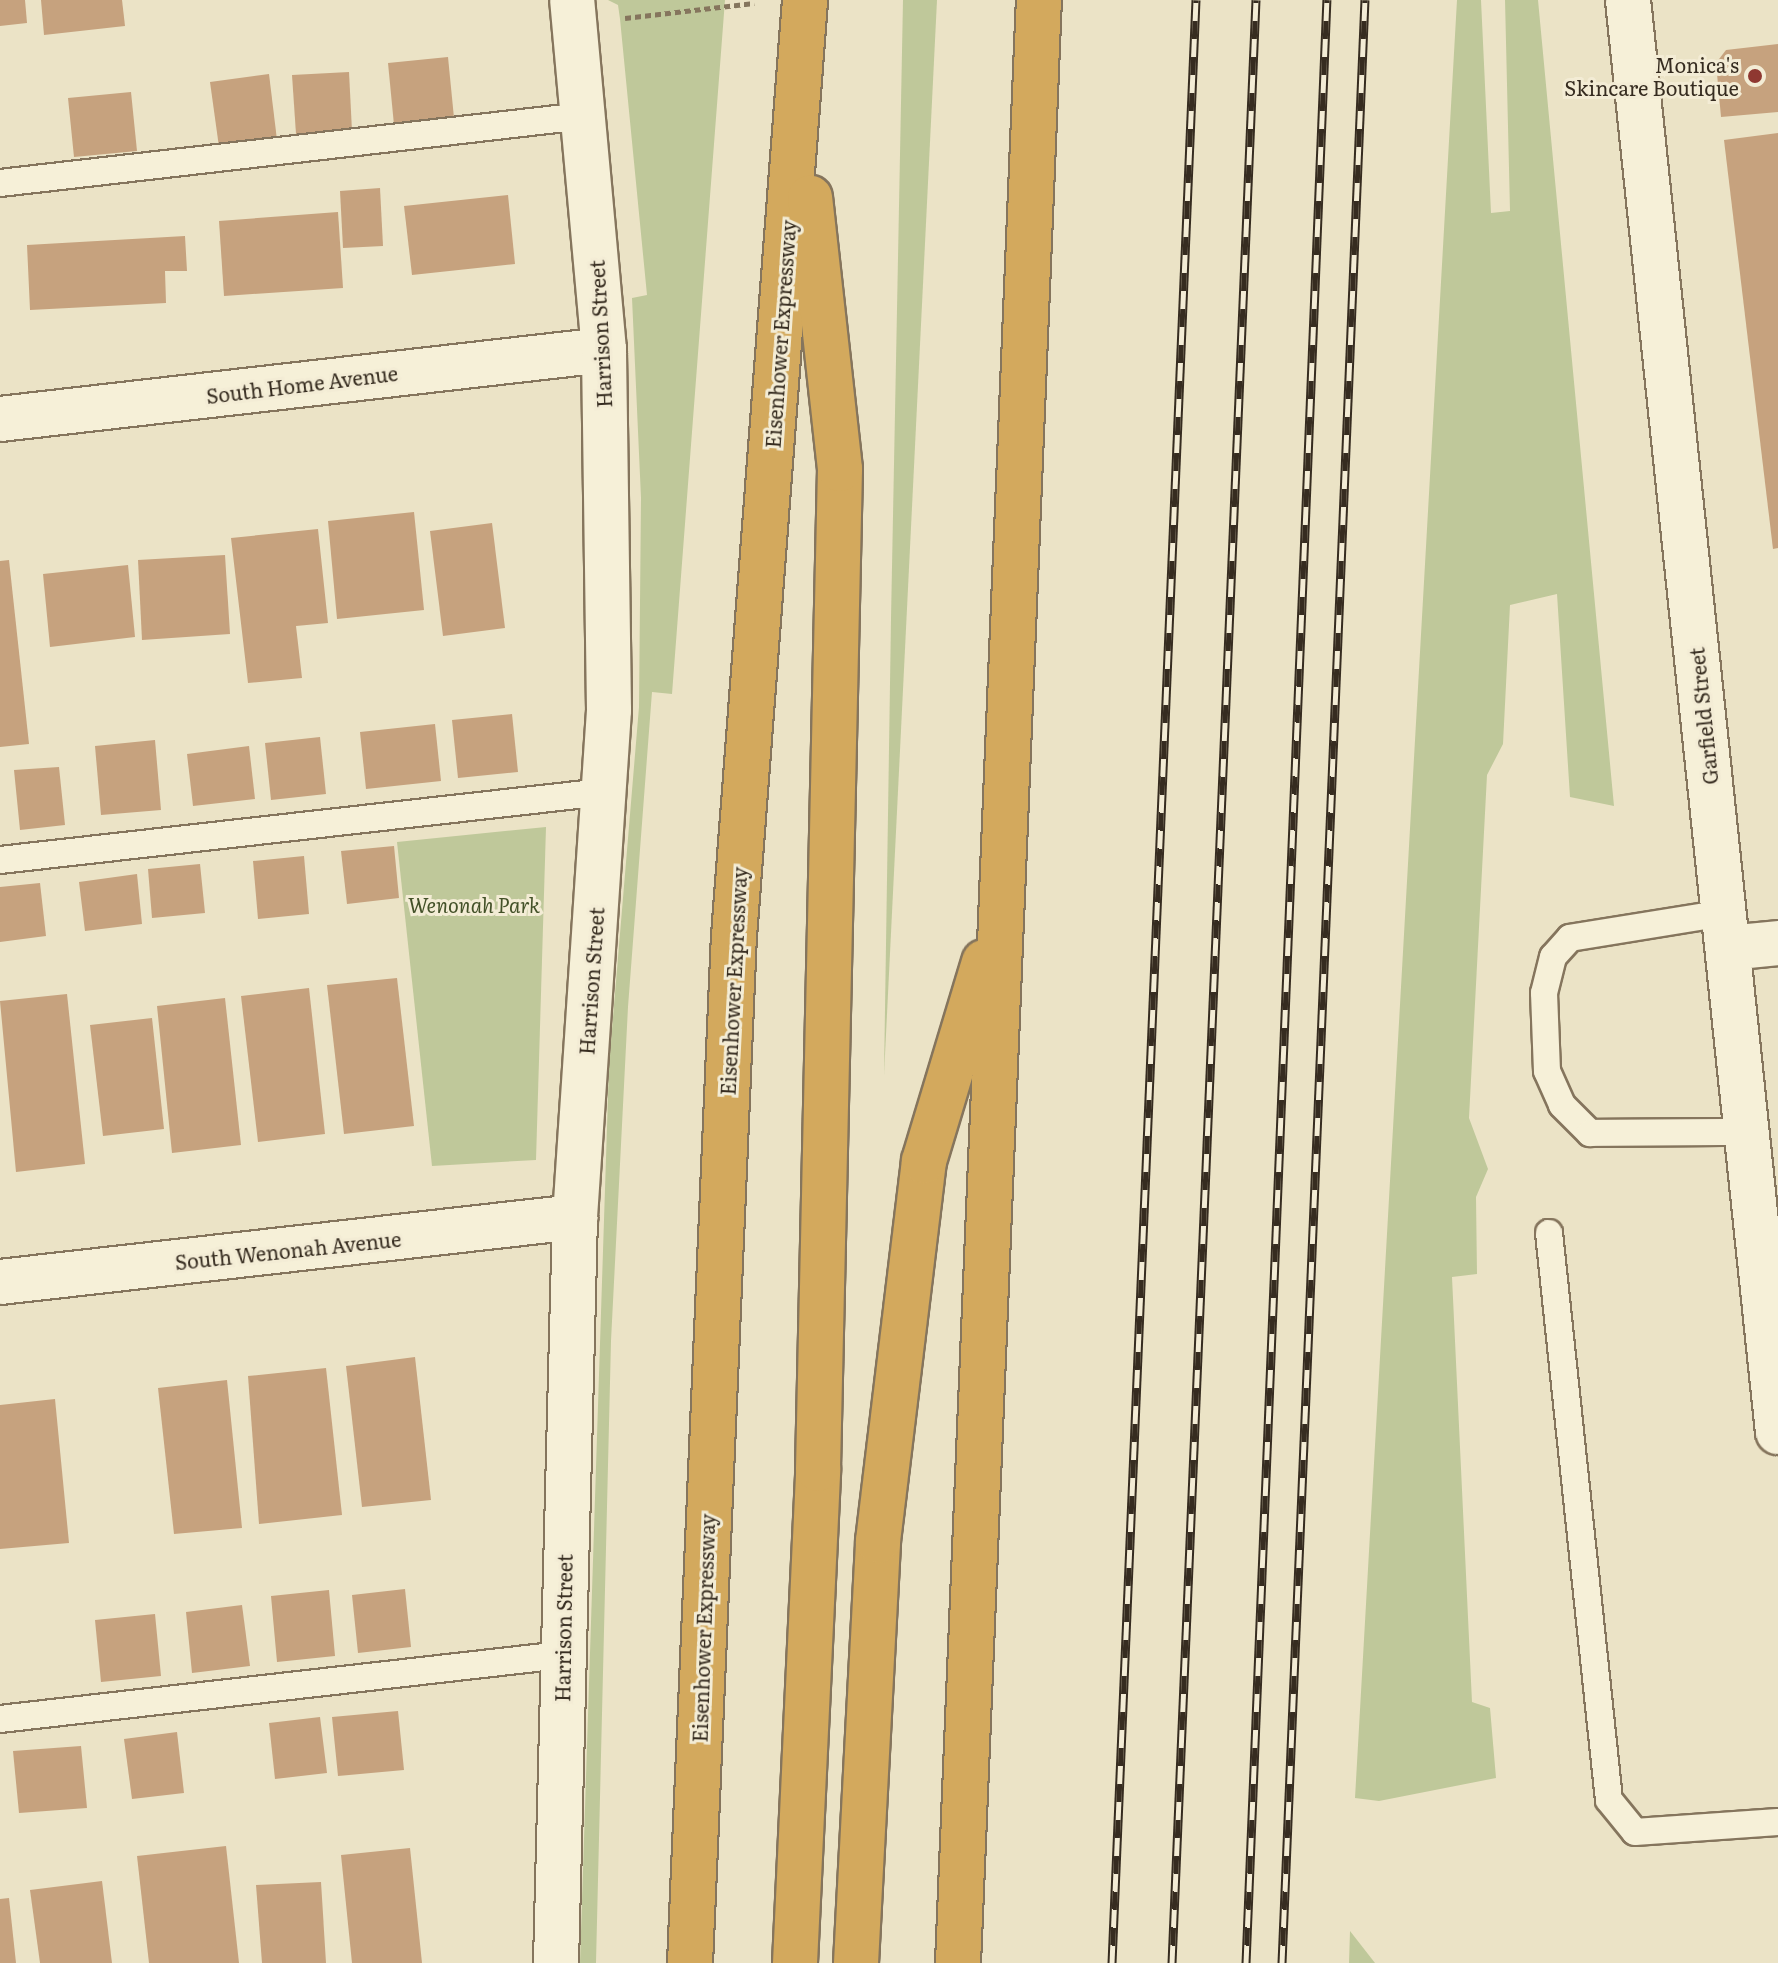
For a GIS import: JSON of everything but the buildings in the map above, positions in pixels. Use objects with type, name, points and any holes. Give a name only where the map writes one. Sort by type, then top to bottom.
[{"type":"highway","points":[[958,1963],[1039,0]]},
{"type":"highway","name":"Eisenhower Expressway","points":[[690,1963],[734,936],[798,93],[786,1]]},
{"type":"highway","points":[[795,1963],[818,1469],[840,469],[798,93]]},
{"type":"highway","points":[[856,1963],[878,1541],[924,1161],[1003,897]]},
{"type":"street","name":"Harrison Street","points":[[556,1963],[575,1217],[603,792],[604,350],[572,0]]},
{"type":"street","name":"Garfield Street","points":[[1628,0],[1778,1432]]},
{"type":"street","name":"South Home Avenue","points":[[0,419],[604,350]]},
{"type":"street","points":[[1726,931],[1778,943]]},
{"type":"street","name":"South Wenonah Avenue","points":[[0,1282],[575,1217]]},
{"type":"lane","points":[[0,183],[583,116]]},
{"type":"lane","points":[[0,860],[603,792]]},
{"type":"lane","points":[[1726,931],[1570,938],[1553,957],[1544,993],[1547,1071],[1562,1105],[1590,1133],[1747,1132]]},
{"type":"lane","points":[[1549,1233],[1609,1800],[1635,1832],[1778,1822]]},
{"type":"lane","points":[[0,1719],[562,1655]]},
{"type":"path","points":[[620,19],[786,1]]},
{"type":"green space","points":[[608,0],[725,0],[672,694],[652,692],[628,1007],[611,1341],[596,1963],[580,1963],[609,1065],[639,707],[641,498],[632,298],[647,295],[620,19],[618,5]]},
{"type":"green space","points":[[903,0],[937,0],[884,1075],[891,619]]},
{"type":"green space","points":[[1457,0],[1481,0],[1491,213],[1510,211],[1505,0],[1538,0],[1614,806],[1570,797],[1557,594],[1510,605],[1503,744],[1487,775],[1469,1118],[1488,1169],[1476,1197],[1477,1274],[1452,1277],[1472,1702],[1490,1708],[1496,1778],[1379,1801],[1355,1798]]},
{"type":"green space","name":"Wenonah Park","points":[[546,827],[536,1160],[432,1166],[397,842]]},
{"type":"green space","points":[[1350,1931],[1375,1963],[1349,1963]]},
{"type":"railway","points":[[1112,1963],[1196,0]]},
{"type":"railway","points":[[1172,1963],[1256,0]]},
{"type":"railway","points":[[1246,1963],[1327,0]]},
{"type":"railway","points":[[1282,1963],[1365,0]]},
{"type":"place","name":"Monica's Skincare Boutique","points":[[1755,76]]}]
